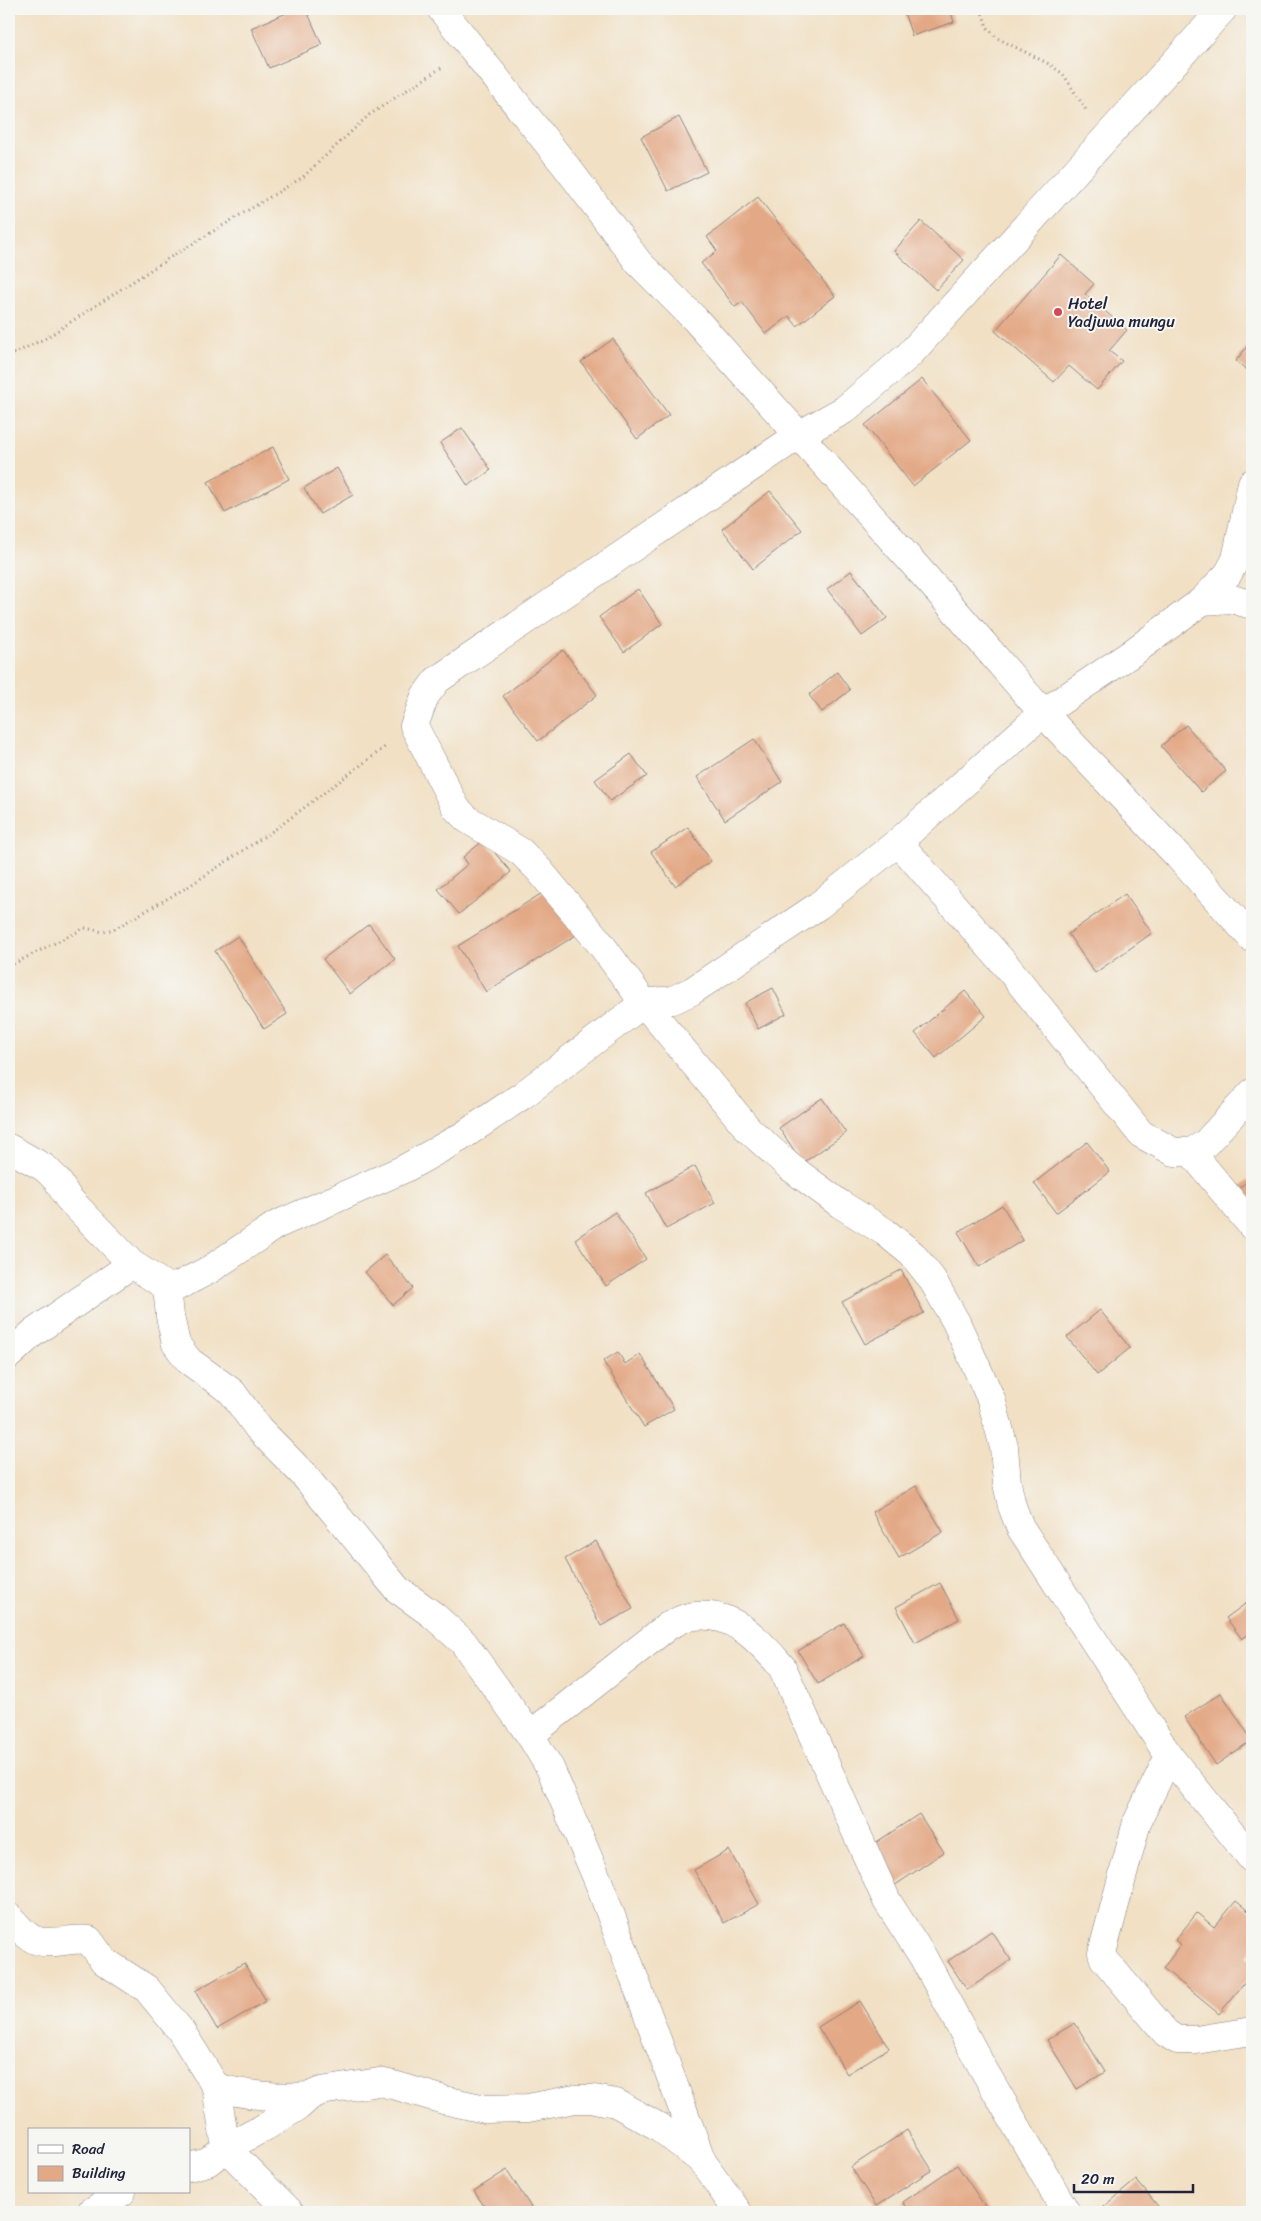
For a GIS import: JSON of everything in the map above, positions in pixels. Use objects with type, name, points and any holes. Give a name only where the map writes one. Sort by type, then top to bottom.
[{"type":"street","points":[[441,9],[639,263],[695,319],[938,591],[1043,713],[1178,856],[1252,938]]},
{"type":"street","points":[[1223,9],[909,355],[844,410],[799,435],[437,680],[425,696],[414,726],[456,808],[467,819],[521,852],[538,870],[600,944],[644,1003],[749,1130],[790,1167],[840,1204],[885,1232],[912,1254],[932,1279],[956,1322],[991,1399],[1004,1447],[1006,1483],[1020,1527],[1169,1756],[1252,1859]]},
{"type":"street","points":[[9,1148],[45,1168],[57,1180],[68,1198],[132,1264],[167,1287],[178,1286],[209,1270],[276,1225],[404,1169],[461,1137],[523,1095],[644,1003],[673,1000],[699,987],[818,906],[898,842],[1043,713],[1132,653],[1202,601],[1228,574],[1236,559],[1252,483]]},
{"type":"street","points":[[1202,601],[1232,599],[1252,605]]},
{"type":"street","points":[[898,842],[1009,969],[1141,1134],[1174,1152],[1191,1152],[1205,1144],[1252,1093]]},
{"type":"street","points":[[1191,1152],[1252,1226]]},
{"type":"street","points":[[9,1355],[33,1332],[132,1264]]},
{"type":"street","points":[[167,1287],[170,1316],[176,1344],[189,1361],[232,1392],[258,1428],[303,1474],[396,1589],[433,1615],[463,1642],[530,1735],[550,1768],[599,1883],[702,2161],[731,2210]]},
{"type":"street","points":[[530,1735],[668,1626],[689,1617],[717,1615],[738,1625],[765,1647],[782,1667],[887,1901],[923,1957],[981,2065],[1066,2212]]},
{"type":"street","points":[[1169,1756],[1137,1822],[1102,1953],[1104,1959],[1166,2033],[1177,2040],[1196,2040],[1252,2031]]},
{"type":"street","points":[[9,1917],[32,1939],[41,1941],[80,1938],[89,1940],[104,1961],[147,1989],[181,2031],[216,2087],[226,2148],[290,2212]]},
{"type":"street","points":[[190,2167],[208,2162],[226,2148],[265,2127],[320,2091],[379,2082],[485,2109],[528,2108],[574,2099],[594,2099],[616,2103],[659,2127],[702,2161]]},
{"type":"street","points":[[216,2087],[239,2094],[269,2097],[310,2096]]},
{"type":"street","points":[[91,2212],[119,2194]]},
{"type":"path","points":[[981,9],[987,26],[998,38],[1049,64],[1063,74],[1105,140]]},
{"type":"path","points":[[9,356],[46,338],[169,258],[302,177],[369,115],[473,48]]},
{"type":"path","points":[[9,966],[85,928],[103,932],[114,928],[186,888],[277,828],[414,726]]},
{"type":"building","points":[[296,9],[306,9],[322,45],[269,68],[251,28]]},
{"type":"building","points":[[903,9],[950,9],[954,22],[912,36]]},
{"type":"building","points":[[679,117],[707,172],[668,191],[641,137]]},
{"type":"building","points":[[758,197],[835,296],[797,326],[789,316],[766,334],[742,302],[735,307],[701,263],[717,251],[707,237]]},
{"type":"building","points":[[921,221],[964,260],[936,290],[894,251]]},
{"type":"building","name":"Hotel Yadjuwa mungu","points":[[1061,255],[1094,284],[1085,294],[1127,330],[1109,351],[1122,361],[1097,390],[1069,366],[1054,382],[995,331]]},
{"type":"building","points":[[613,339],[669,415],[637,439],[581,362]]},
{"type":"building","points":[[1252,340],[1252,374],[1236,361]]},
{"type":"building","points":[[922,379],[971,440],[913,486],[865,425]]},
{"type":"building","points":[[462,428],[491,470],[468,486],[440,443]]},
{"type":"building","points":[[273,447],[289,479],[225,513],[208,482]]},
{"type":"building","points":[[337,468],[353,495],[320,514],[304,488]]},
{"type":"building","points":[[770,491],[802,530],[753,569],[722,529]]},
{"type":"building","points":[[851,571],[887,618],[862,636],[827,589]]},
{"type":"building","points":[[638,589],[662,624],[624,652],[599,617]]},
{"type":"building","points":[[563,650],[597,695],[538,741],[503,696]]},
{"type":"building","points":[[837,672],[850,690],[822,712],[809,695]]},
{"type":"building","points":[[1186,725],[1226,771],[1201,792],[1161,746]]},
{"type":"building","points":[[754,739],[782,782],[725,820],[697,777]]},
{"type":"building","points":[[631,754],[647,776],[610,801],[595,780]]},
{"type":"building","points":[[688,827],[711,861],[675,886],[651,852]]},
{"type":"building","points":[[484,840],[511,872],[459,914],[438,889],[468,864],[463,857]]},
{"type":"building","points":[[547,890],[576,935],[486,992],[458,946]]},
{"type":"building","points":[[1125,894],[1152,933],[1095,973],[1068,934]]},
{"type":"building","points":[[369,924],[395,959],[350,994],[323,959]]},
{"type":"building","points":[[238,936],[287,1014],[264,1029],[215,951]]},
{"type":"building","points":[[773,988],[786,1014],[758,1029],[745,1003]]},
{"type":"building","points":[[965,991],[986,1016],[936,1058],[915,1033]]},
{"type":"building","points":[[822,1098],[846,1133],[803,1163],[779,1128]]},
{"type":"building","points":[[1087,1142],[1110,1172],[1056,1213],[1034,1183]]},
{"type":"building","points":[[695,1166],[715,1203],[666,1229],[646,1193]]},
{"type":"building","points":[[1252,1178],[1252,1213],[1236,1190]]},
{"type":"building","points":[[1002,1205],[1023,1240],[979,1267],[958,1232]]},
{"type":"building","points":[[615,1212],[646,1259],[606,1286],[575,1239]]},
{"type":"building","points":[[385,1255],[413,1288],[393,1305],[365,1272]]},
{"type":"building","points":[[901,1270],[924,1313],[865,1344],[842,1302]]},
{"type":"building","points":[[1100,1310],[1130,1348],[1097,1375],[1067,1337]]},
{"type":"building","points":[[618,1352],[625,1364],[640,1354],[674,1409],[644,1427],[603,1361]]},
{"type":"building","points":[[916,1486],[943,1532],[899,1558],[872,1512]]},
{"type":"building","points":[[596,1541],[633,1609],[601,1626],[565,1559]]},
{"type":"building","points":[[940,1583],[959,1619],[915,1643],[896,1607]]},
{"type":"building","points":[[1252,1599],[1252,1632],[1242,1639],[1226,1618]]},
{"type":"building","points":[[844,1623],[864,1656],[818,1684],[798,1651]]},
{"type":"building","points":[[1221,1693],[1252,1740],[1216,1765],[1184,1717]]},
{"type":"building","points":[[919,1814],[944,1852],[894,1886],[869,1847]]},
{"type":"building","points":[[729,1850],[759,1904],[724,1923],[694,1870]]},
{"type":"building","points":[[1236,1901],[1252,1914],[1252,1950],[1247,1956],[1252,1961],[1252,1974],[1219,2014],[1163,1968],[1181,1945],[1175,1940],[1197,1913],[1214,1927]]},
{"type":"building","points":[[991,1931],[1011,1960],[967,1990],[948,1961]]},
{"type":"building","points":[[244,1963],[266,2001],[217,2029],[195,1991]]},
{"type":"building","points":[[860,2001],[889,2048],[847,2074],[818,2027]]},
{"type":"building","points":[[1075,2023],[1105,2072],[1077,2089],[1047,2040]]},
{"type":"building","points":[[907,2130],[932,2170],[876,2206],[851,2167]]},
{"type":"building","points":[[957,2165],[989,2212],[910,2212],[903,2202]]},
{"type":"building","points":[[507,2170],[534,2212],[488,2212],[474,2191]]},
{"type":"building","points":[[1136,2180],[1163,2212],[1098,2212]]},
{"type":"place","name":"Hotel Yadjuwa mungu","points":[[1058,312]]}]
